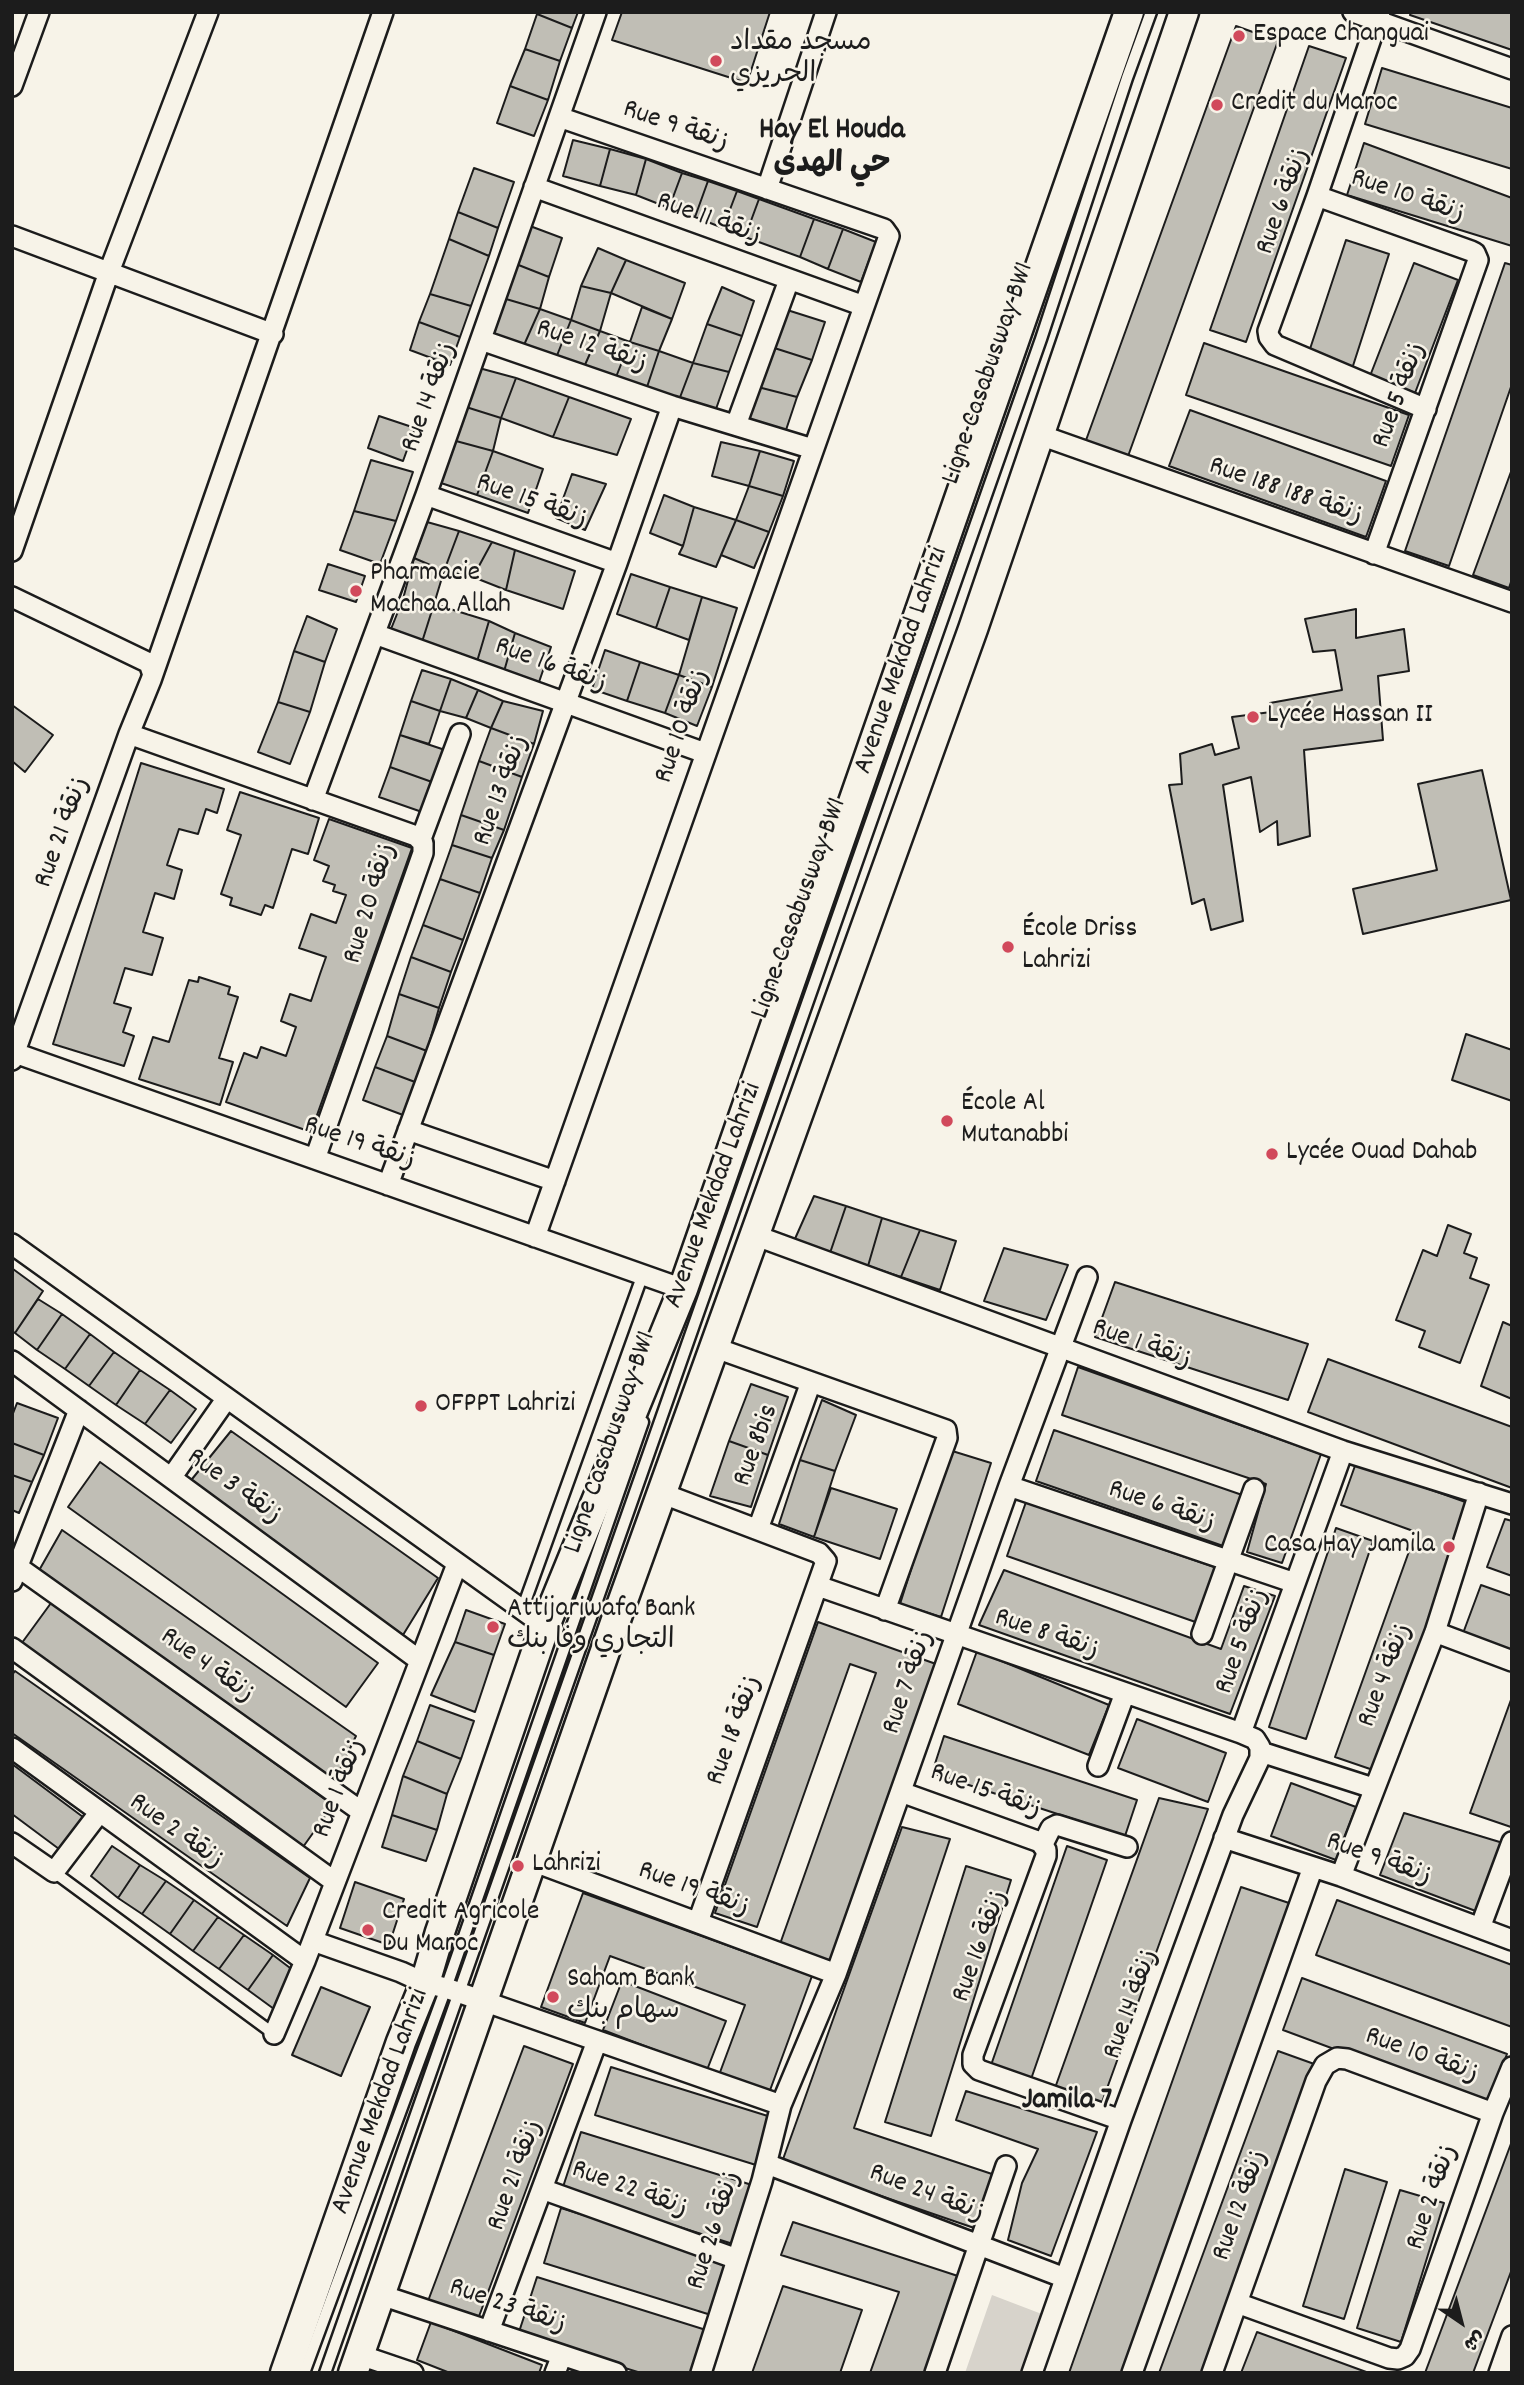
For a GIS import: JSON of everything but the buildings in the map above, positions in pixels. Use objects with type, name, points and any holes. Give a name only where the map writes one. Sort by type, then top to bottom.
[{"type":"main road","name":"Avenue Mekdad Lahrizi","points":[[356,2364],[381,2295],[453,1991],[440,1932],[545,1626],[684,1289],[1129,12]]},
{"type":"main road","name":"Avenue Mekdad Lahrizi","points":[[285,2373],[401,2042],[453,1991],[532,1861],[713,1347],[974,629],[1184,12]]},
{"type":"street","points":[[12,86],[39,12]]},
{"type":"street","points":[[12,551],[109,272],[208,12]]},
{"type":"street","name":"Rue 21 زنقة","points":[[14,1057],[272,334],[383,12]]},
{"type":"street","name":"Rue 14 زنقة","points":[[313,800],[426,495],[596,12]]},
{"type":"street","points":[[766,189],[826,12]]},
{"type":"street","points":[[1353,12],[1379,17],[1512,69]]},
{"type":"street","name":"Rue 6 زنقة","points":[[1379,17],[1268,331],[1275,345],[1426,409]]},
{"type":"street","name":"Rue 9 زنقة","points":[[559,117],[884,229],[888,236]]},
{"type":"street","name":"Rue 11 زنقة","points":[[534,187],[864,306]]},
{"type":"street","name":"Rue 10 زنقة","points":[[1317,196],[1471,251],[1477,256]]},
{"type":"street","points":[[12,236],[272,334]]},
{"type":"street","name":"Rue 10 زنقة","points":[[536,1237],[888,236]]},
{"type":"street","name":"Rue 5 زنقة","points":[[1374,554],[1478,265],[1477,256]]},
{"type":"street","points":[[736,425],[789,280]]},
{"type":"street","name":"Rue 12 زنقة","points":[[481,340],[671,411],[736,425],[813,449]]},
{"type":"street","name":"Rue 13 زنقة","points":[[388,1185],[671,411]]},
{"type":"street","name":"Rue 188 زنقة 188","points":[[1040,435],[1512,602]]},
{"type":"street","name":"Rue 15 زنقة","points":[[426,495],[617,564]]},
{"type":"street","points":[[12,597],[149,663],[152,672]]},
{"type":"street","name":"Rue 16 زنقة","points":[[375,635],[705,753]]},
{"type":"street","name":"Rue 20 زنقة","points":[[129,734],[421,839],[423,853],[315,1159]]},
{"type":"street","points":[[421,839],[460,734]]},
{"type":"street","name":"Rue 19 زنقة","points":[[14,1057],[315,1159],[684,1289]]},
{"type":"street","points":[[408,1130],[555,1181]]},
{"type":"street","name":"Rue 1 زنقة","points":[[754,1235],[1343,1451],[1512,1504]]},
{"type":"street","points":[[12,1244],[545,1626]]},
{"type":"street","name":"Rue 7 زنقة","points":[[781,2105],[836,1974],[1009,1486],[1087,1277]]},
{"type":"street","name":"Rue 7 زنقة","points":[[713,1347],[943,1428],[947,1432],[885,1610]]},
{"type":"street","name":"Rue 3 زنقة","points":[[12,1361],[419,1660]]},
{"type":"street","name":"Rue 8bis","points":[[758,1529],[811,1382]]},
{"type":"street","points":[[171,1478],[227,1398]]},
{"type":"street","points":[[15,1574],[79,1410]]},
{"type":"street","name":"Rue 5 زنقة","points":[[1252,1742],[1295,1583],[1343,1451]]},
{"type":"street","name":"Rue 6 زنقة","points":[[1009,1486],[1295,1583]]},
{"type":"street","points":[[1202,1634],[1254,1489]]},
{"type":"street","points":[[661,1493],[758,1529]]},
{"type":"street","name":"Rue 4 زنقة","points":[[1340,1876],[1435,1632],[1479,1493]]},
{"type":"street","name":"Rue 18 زنقة","points":[[698,1922],[826,1564],[825,1558],[819,1553],[758,1529]]},
{"type":"street","name":"Rue 1 زنقة","points":[[274,2034],[313,1941],[457,1563]]},
{"type":"street","name":"Rue 4 زنقة","points":[[15,1574],[362,1812]]},
{"type":"street","name":"Rue 8 زنقة","points":[[818,1586],[1125,1693],[1252,1742],[1306,1769],[1373,1788]]},
{"type":"street","points":[[1435,1632],[1512,1661]]},
{"type":"street","points":[[12,1648],[335,1882]]},
{"type":"street","points":[[1098,1766],[1125,1693]]},
{"type":"street","name":"Rue 14 زنقة","points":[[1032,2373],[1224,1838],[1252,1742]]},
{"type":"street","name":"Rue 2 زنقة","points":[[12,1748],[305,1961]]},
{"type":"street","name":"Rue 15 زنقة","points":[[901,1793],[1044,1847]]},
{"type":"street","points":[[12,1843],[54,1872],[99,1813]]},
{"type":"street","points":[[1044,1847],[1051,1828],[1057,1825],[1127,1847]]},
{"type":"street","name":"Rue 9 زنقة","points":[[1224,1838],[1340,1876],[1512,1940]]},
{"type":"street","points":[[1480,1928],[1512,1842]]},
{"type":"street","name":"Rue 16 زنقة","points":[[1044,1847],[973,2054],[973,2064],[979,2070],[1121,2120]]},
{"type":"street","name":"Rue 19 زنقة","points":[[532,1861],[836,1974]]},
{"type":"street","points":[[1132,2373],[1312,1867]]},
{"type":"street","points":[[313,1941],[781,2105]]},
{"type":"street","name":"Rue 21 زنقة","points":[[489,2331],[597,2041]]},
{"type":"street","name":"Rue 10 زنقة","points":[[1329,2061],[1347,2059],[1493,2113]]},
{"type":"street","name":"Rue 12 زنقة","points":[[1212,2373],[1316,2081],[1321,2069],[1329,2061]]},
{"type":"street","name":"Rue 2 زنقة","points":[[1237,2302],[1389,2358],[1398,2359],[1405,2356],[1512,2067]]},
{"type":"street","name":"Rue 26 زنقة","points":[[701,2373],[766,2164],[781,2105]]},
{"type":"street","name":"Rue 24 زنقة","points":[[766,2164],[1065,2278]]},
{"type":"street","points":[[934,2373],[1006,2166]]},
{"type":"street","name":"Rue 22 زنقة","points":[[542,2189],[737,2259]]},
{"type":"street","name":"Rue 23 زنقة","points":[[381,2295],[489,2331],[558,2364],[617,2373]]},
{"type":"street","points":[[1499,2373],[1512,2336]]},
{"type":"street","points":[[356,2364],[413,2373]]},
{"type":"lane","name":"Ligne Casabusway BW1","points":[[1063,236],[1141,12]]},
{"type":"lane","name":"Ligne Casabusway BW1","points":[[303,2373],[453,1991],[1041,339],[1122,91],[1151,12]]},
{"type":"lane","name":"Ligne Casabusway BW1","points":[[656,1384],[953,551]]},
{"type":"lane","points":[[522,1610],[643,1274]]},
{"type":"lane","name":"Ligne Casabusway BW1","points":[[325,2373],[647,1410]]},
{"type":"lane","points":[[54,1872],[274,2034]]},
{"type":"shaded area","points":[[992,2295],[1047,2316],[1026,2373],[965,2373]]},
{"type":"place","name":"Espace Changuai","points":[[1239,36]]},
{"type":"place","name":"مسجد مقداد الحريزي","points":[[716,61]]},
{"type":"place","name":"Credit du Maroc","points":[[1217,105]]},
{"type":"place","name":"Pharmacie Machaa Allah","points":[[356,591]]},
{"type":"place","name":"Lycée Hassan II","points":[[1253,717]]},
{"type":"place","name":"École Driss Lahrizi","points":[[1008,947]]},
{"type":"place","name":"École Al Mutanabbi","points":[[947,1121]]},
{"type":"place","name":"Lycée Ouad Dahab","points":[[1272,1154]]},
{"type":"place","name":"OFPPT Lahrizi","points":[[421,1406]]},
{"type":"place","name":"Casa Hay Jamila","points":[[1449,1547]]},
{"type":"place","name":"Attijariwafa Bank التجاري وفا بنك","points":[[493,1627]]},
{"type":"place","name":"Lahrizi","points":[[518,1866]]},
{"type":"place","name":"Credit Agricole Du Maroc","points":[[368,1930]]},
{"type":"place","name":"Saham Bank سهام بنك","points":[[553,1997]]},
{"type":"district","name":"Hay El Houda حي الهدى","points":[[832,150]]},
{"type":"district","name":"Jamila 7","points":[[1067,2103]]}]
